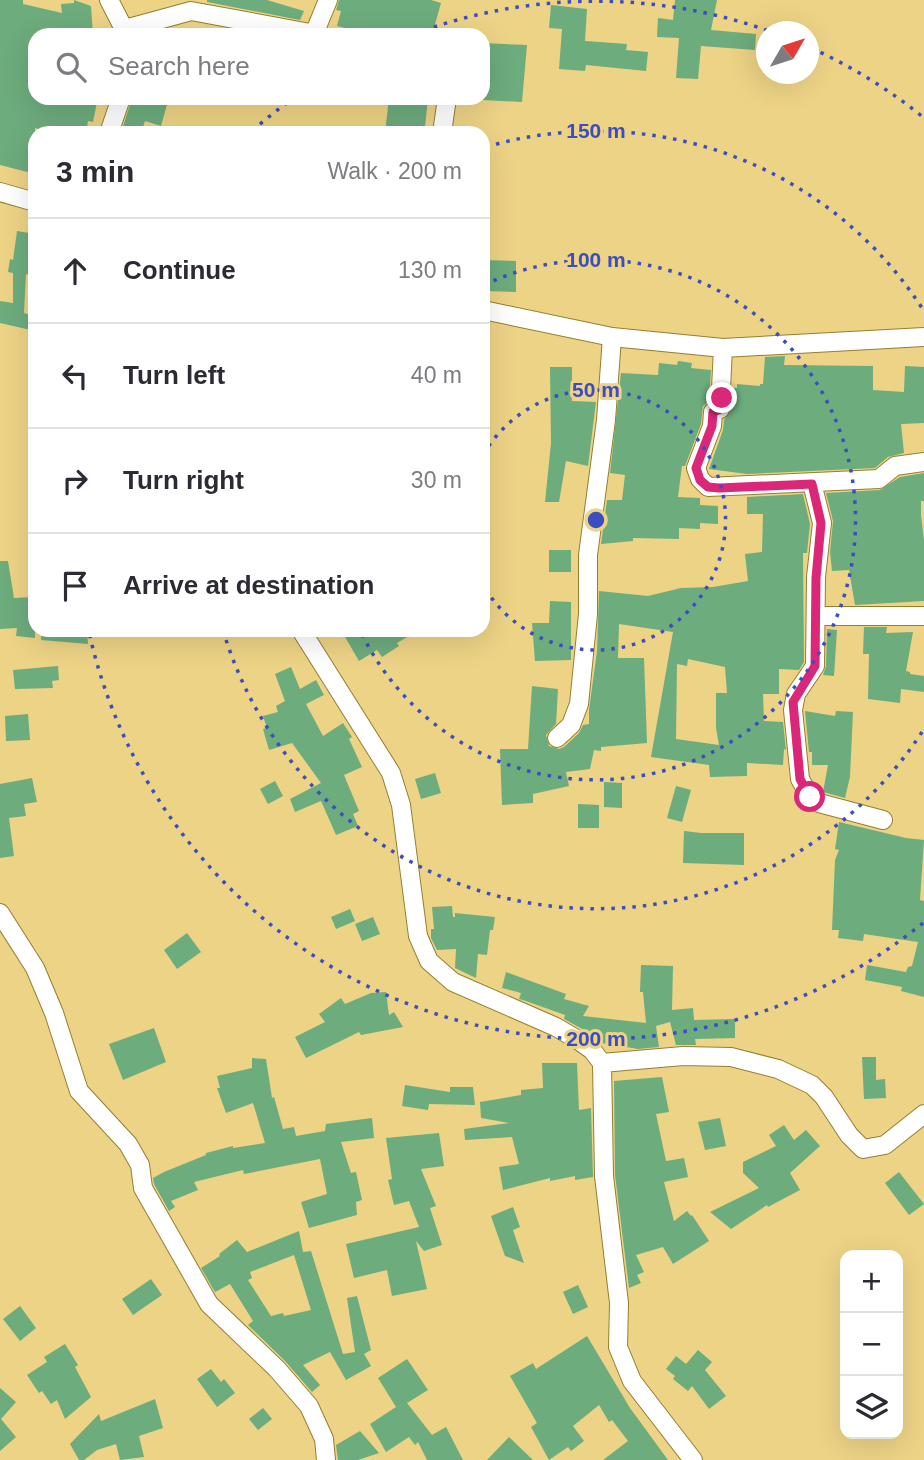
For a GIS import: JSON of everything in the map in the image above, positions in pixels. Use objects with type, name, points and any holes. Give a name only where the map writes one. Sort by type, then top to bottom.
[{"type":"street","points":[[109,0],[124,28]]},
{"type":"street","points":[[316,28],[328,0]]},
{"type":"street","points":[[138,28],[191,11],[282,28]]},
{"type":"street","points":[[111,126],[118,105]]},
{"type":"street","points":[[443,126],[446,105]]},
{"type":"street","points":[[0,192],[28,200]]},
{"type":"street","points":[[490,311],[612,337],[723,348],[924,337]]},
{"type":"street","points":[[557,738],[571,725],[579,704],[588,614],[588,555],[606,420],[612,337]]},
{"type":"street","points":[[723,348],[720,409],[713,412],[712,426],[696,468],[700,480],[708,487],[879,479],[895,466],[924,462]]},
{"type":"street","points":[[812,484],[821,523],[816,578],[815,666],[793,702],[800,779],[810,797],[819,803],[883,820]]},
{"type":"street","points":[[817,616],[924,616]]},
{"type":"street","points":[[306,637],[391,773],[401,805],[418,936],[429,961],[453,982],[556,1027],[592,1050],[602,1063],[604,1176],[618,1303],[618,1346],[622,1362],[632,1381],[693,1460]]},
{"type":"street","points":[[2,920],[35,968],[54,1013],[79,1091],[128,1144],[140,1165],[143,1188],[209,1304],[277,1369],[309,1406],[324,1439],[326,1460]]},
{"type":"street","points":[[602,1063],[683,1056],[731,1057],[778,1069],[812,1085],[824,1097],[849,1135],[863,1149],[885,1145],[924,1114]]},
{"type":"building","points":[[0,0],[23,0],[23,4],[62,13],[61,4],[74,3],[74,0],[91,6],[93,28],[28,28],[28,105],[96,105],[93,122],[88,121],[87,126],[28,126],[28,172],[0,165]]},
{"type":"building","points":[[207,0],[267,0],[304,11],[300,20]]},
{"type":"building","points":[[339,0],[431,0],[441,3],[434,28],[345,28],[337,26],[341,11],[336,10]]},
{"type":"building","points":[[675,0],[717,0],[711,30],[756,34],[755,50],[701,46],[698,79],[676,78],[679,38],[657,37],[658,18],[673,20]]},
{"type":"building","points":[[551,5],[587,9],[585,41],[627,44],[626,50],[648,52],[646,71],[586,65],[585,71],[559,69],[562,29],[549,28]]},
{"type":"building","points":[[490,43],[527,45],[522,102],[490,100]]},
{"type":"building","points":[[130,105],[167,105],[161,126],[145,121],[143,126],[123,126]]},
{"type":"building","points":[[388,105],[427,105],[425,126],[386,126]]},
{"type":"building","points":[[17,231],[28,233],[24,313],[28,314],[28,329],[0,323],[0,301],[13,303],[13,273],[8,272],[10,259],[13,260]]},
{"type":"building","points":[[490,260],[516,261],[516,292],[490,291]]},
{"type":"building","points":[[785,356],[784,365],[873,366],[873,390],[904,392],[905,366],[924,367],[924,423],[901,424],[904,453],[888,457],[875,468],[747,474],[709,469],[724,420],[731,410],[732,388],[737,388],[737,384],[760,386],[763,384],[765,357]]},
{"type":"building","points":[[678,361],[692,363],[691,368],[711,370],[709,401],[703,406],[701,424],[685,466],[682,466],[678,497],[700,498],[700,505],[718,506],[718,524],[700,523],[700,529],[679,528],[679,539],[633,538],[633,541],[601,544],[607,500],[622,500],[625,475],[610,473],[621,373],[658,375],[659,363],[677,365]]},
{"type":"building","points":[[550,367],[572,367],[572,401],[596,402],[588,466],[566,461],[559,502],[545,502],[551,443]]},
{"type":"building","points":[[924,473],[921,515],[924,540],[924,601],[855,605],[849,570],[832,571],[830,552],[833,521],[826,493],[880,490],[900,477]]},
{"type":"building","points":[[803,494],[810,524],[807,553],[803,553],[804,662],[799,670],[779,669],[779,694],[763,694],[764,721],[783,722],[786,750],[784,749],[783,765],[747,763],[747,776],[710,777],[709,765],[651,757],[673,632],[619,624],[618,658],[644,658],[647,743],[601,747],[601,751],[594,750],[590,769],[566,772],[569,786],[533,794],[533,803],[502,805],[500,749],[528,749],[532,686],[558,689],[556,724],[546,735],[549,746],[559,749],[564,747],[579,733],[583,725],[589,724],[597,651],[599,591],[648,596],[681,588],[713,587],[748,581],[745,554],[762,552],[763,514],[747,514],[747,497]],"holes":[[[688,659],[725,667],[727,693],[716,693],[719,745],[676,739],[677,664],[687,666]]]},
{"type":"building","points":[[549,550],[571,550],[571,572],[549,572]]},
{"type":"building","points":[[0,561],[8,561],[14,598],[28,597],[28,637],[35,638],[16,636],[17,628],[0,629]]},
{"type":"building","points":[[550,601],[571,602],[571,660],[535,661],[532,623],[549,623]]},
{"type":"building","points":[[864,627],[887,627],[886,633],[913,632],[906,671],[924,676],[924,692],[901,689],[900,703],[868,699],[869,654],[863,654]]},
{"type":"building","points":[[827,629],[837,630],[834,676],[823,675],[826,666]]},
{"type":"building","points":[[41,637],[88,637],[88,644],[41,640]]},
{"type":"building","points":[[345,637],[407,637],[382,657],[377,650],[359,661]]},
{"type":"building","points":[[58,666],[59,680],[52,681],[53,688],[15,689],[13,670]]},
{"type":"building","points":[[291,667],[300,689],[316,680],[324,695],[306,704],[323,736],[343,723],[352,737],[349,739],[362,767],[344,775],[359,811],[353,814],[358,826],[336,835],[321,801],[295,812],[290,799],[321,783],[292,743],[269,750],[263,729],[267,728],[263,716],[278,712],[276,706],[285,701],[275,674]]},
{"type":"building","points":[[805,711],[835,716],[836,711],[853,712],[850,777],[845,798],[823,792],[828,765],[812,765]]},
{"type":"building","points":[[28,714],[30,740],[6,741],[5,716]]},
{"type":"building","points":[[435,773],[441,793],[421,799],[415,779]]},
{"type":"building","points":[[32,778],[37,802],[24,804],[26,816],[9,818],[14,856],[0,858],[0,784]]},
{"type":"building","points":[[275,781],[283,796],[268,804],[260,789]]},
{"type":"building","points":[[604,782],[622,783],[622,808],[604,807]]},
{"type":"building","points":[[676,786],[691,790],[682,822],[667,818]]},
{"type":"building","points":[[578,804],[599,805],[599,828],[578,828]]},
{"type":"building","points":[[839,822],[924,840],[920,900],[924,901],[924,997],[901,991],[902,987],[865,980],[867,965],[906,972],[908,967],[912,966],[918,942],[864,934],[863,941],[838,938],[839,930],[832,930],[835,860],[839,850],[835,849]]},
{"type":"building","points":[[684,831],[744,833],[744,865],[683,863]]},
{"type":"building","points":[[452,906],[453,917],[455,913],[495,917],[493,930],[490,930],[487,955],[478,954],[476,978],[455,968],[456,949],[437,950],[431,938],[431,929],[434,929],[432,907]]},
{"type":"building","points":[[350,909],[355,921],[336,929],[331,917]]},
{"type":"building","points":[[373,917],[380,934],[362,941],[355,924]]},
{"type":"building","points":[[187,933],[201,952],[177,969],[164,950]]},
{"type":"building","points":[[641,965],[673,966],[672,1010],[693,1008],[694,1020],[735,1019],[735,1038],[695,1039],[696,1045],[676,1045],[670,1022],[656,1026],[659,1047],[638,1049],[601,1043],[595,1036],[564,1019],[565,1015],[519,999],[521,993],[502,988],[506,972],[566,994],[564,999],[589,1006],[583,1016],[646,1023],[643,992],[640,992]]},
{"type":"building","points":[[386,992],[389,1015],[394,1012],[403,1027],[361,1035],[359,1032],[306,1058],[295,1037],[325,1022],[319,1014],[341,998],[345,1004],[371,993]]},
{"type":"building","points":[[154,1028],[166,1062],[123,1080],[109,1044]]},
{"type":"building","points":[[862,1057],[876,1057],[876,1080],[885,1079],[886,1098],[864,1099]]},
{"type":"building","points":[[252,1058],[266,1059],[272,1098],[274,1097],[283,1129],[294,1127],[296,1136],[325,1131],[326,1124],[372,1118],[374,1138],[341,1142],[351,1173],[356,1172],[362,1200],[356,1202],[357,1215],[309,1228],[301,1202],[327,1194],[320,1159],[244,1174],[243,1170],[194,1182],[198,1190],[171,1201],[175,1207],[169,1211],[153,1178],[206,1153],[233,1146],[265,1143],[253,1103],[226,1113],[217,1088],[220,1088],[217,1076],[252,1068]]},
{"type":"building","points":[[542,1063],[577,1063],[579,1110],[591,1108],[593,1177],[575,1180],[575,1176],[550,1181],[550,1178],[503,1190],[499,1167],[519,1164],[512,1137],[465,1140],[464,1129],[509,1123],[481,1118],[480,1102],[521,1095],[521,1090],[543,1088]]},
{"type":"building","points":[[662,1077],[669,1112],[656,1114],[666,1161],[684,1158],[688,1177],[664,1182],[674,1221],[687,1211],[709,1241],[673,1264],[663,1247],[636,1255],[644,1272],[637,1275],[641,1283],[629,1288],[615,1175],[614,1081]]},
{"type":"building","points":[[405,1085],[450,1092],[450,1087],[473,1087],[475,1105],[429,1104],[428,1110],[402,1106]]},
{"type":"building","points":[[720,1118],[726,1146],[705,1150],[698,1122]]},
{"type":"building","points":[[784,1125],[794,1140],[806,1130],[820,1146],[790,1173],[800,1190],[768,1207],[767,1205],[731,1229],[710,1212],[759,1188],[743,1173],[743,1162],[776,1146],[769,1135]]},
{"type":"building","points":[[439,1133],[444,1166],[421,1169],[436,1206],[430,1208],[442,1245],[424,1251],[416,1241],[427,1289],[392,1296],[387,1270],[354,1278],[346,1244],[419,1227],[409,1201],[394,1205],[388,1180],[392,1179],[386,1138]]},
{"type":"building","points":[[899,1172],[924,1204],[909,1215],[885,1183]]},
{"type":"building","points":[[513,1207],[520,1227],[513,1230],[524,1263],[505,1256],[491,1216]]},
{"type":"building","points":[[299,1231],[303,1252],[311,1251],[343,1354],[355,1352],[347,1298],[357,1296],[371,1350],[364,1354],[371,1366],[346,1380],[330,1352],[303,1365],[320,1385],[312,1392],[248,1325],[253,1321],[230,1284],[215,1292],[201,1268],[220,1256],[219,1254],[237,1240],[247,1252]],"holes":[[[294,1255],[311,1310],[271,1316],[248,1280],[252,1278],[250,1272]]]},
{"type":"building","points":[[151,1279],[162,1295],[133,1315],[122,1299]]},
{"type":"building","points":[[578,1285],[588,1307],[573,1314],[563,1292]]},
{"type":"building","points":[[20,1306],[36,1328],[20,1341],[3,1319]]},
{"type":"building","points":[[587,1336],[630,1408],[668,1460],[603,1460],[628,1441],[612,1420],[609,1422],[599,1405],[573,1426],[584,1441],[571,1451],[568,1447],[549,1460],[531,1427],[537,1423],[510,1376],[533,1363],[536,1369]]},
{"type":"building","points":[[65,1344],[78,1365],[75,1367],[91,1397],[65,1419],[57,1400],[51,1404],[42,1391],[39,1393],[27,1375],[47,1362],[44,1357]]},
{"type":"building","points":[[698,1350],[712,1362],[705,1370],[726,1396],[709,1409],[692,1386],[688,1391],[673,1379],[675,1376],[666,1369],[676,1356],[686,1364]]},
{"type":"building","points":[[407,1359],[428,1390],[407,1403],[432,1435],[446,1427],[463,1460],[427,1460],[418,1442],[415,1445],[409,1437],[386,1452],[370,1424],[396,1407],[378,1378]]},
{"type":"building","points":[[211,1369],[221,1382],[224,1379],[235,1393],[217,1407],[197,1379]]},
{"type":"building","points":[[0,1388],[16,1402],[1,1419],[16,1437],[0,1451]]},
{"type":"building","points":[[155,1399],[163,1428],[139,1436],[144,1457],[120,1460],[116,1444],[79,1460],[70,1444],[99,1414],[101,1421]]},
{"type":"building","points":[[263,1408],[272,1419],[258,1430],[249,1419]]},
{"type":"building","points":[[360,1431],[379,1453],[358,1460],[338,1460],[336,1445]]},
{"type":"building","points":[[509,1437],[533,1460],[487,1460]]},
{"type":"route","points":[[722,398],[720,409],[713,412],[712,426],[696,468],[700,480],[708,487],[719,488],[812,484],[821,523],[816,578],[815,666],[793,702],[800,779],[810,797]]}]
